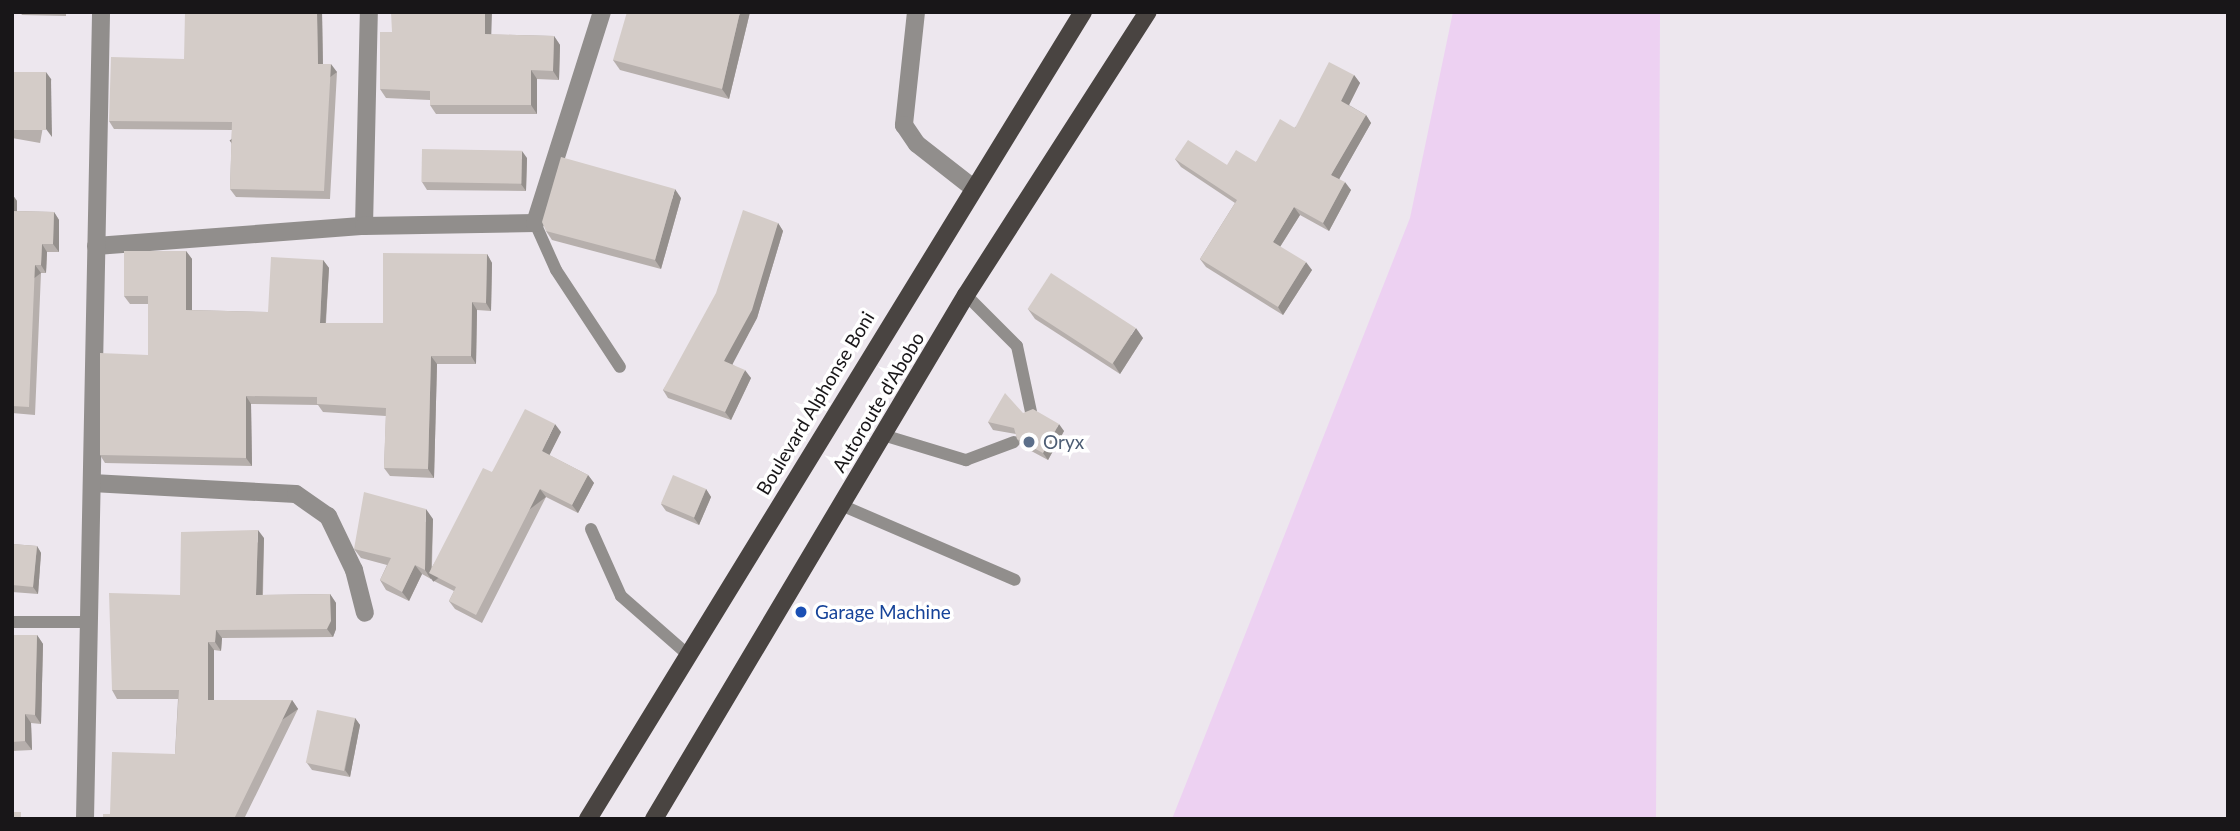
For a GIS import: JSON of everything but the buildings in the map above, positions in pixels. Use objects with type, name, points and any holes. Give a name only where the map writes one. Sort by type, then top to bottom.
[{"type":"main road","name":"Boulevard Alphonse Boni","points":[[588,819],[972,187],[1083,12]]},
{"type":"main road","name":"Autoroute d'Abobo","points":[[654,819],[967,295],[1148,12]]},
{"type":"street","points":[[85,819],[101,12]]},
{"type":"street","points":[[365,226],[369,12]]},
{"type":"street","points":[[96,246],[365,226],[536,223],[602,12]]},
{"type":"street","points":[[916,12],[904,125],[917,144],[972,187]]},
{"type":"street","points":[[92,483],[296,494],[328,516],[354,570],[365,613]]},
{"type":"lane","points":[[536,223],[556,270],[620,367]]},
{"type":"lane","points":[[967,295],[1017,346],[1031,412]]},
{"type":"lane","points":[[883,435],[965,460],[1014,442]]},
{"type":"lane","points":[[841,505],[1015,580]]},
{"type":"lane","points":[[591,529],[621,596],[688,654]]},
{"type":"lane","points":[[12,622],[89,622]]},
{"type":"shaded area","points":[[1453,12],[1660,12],[1656,819],[1172,819],[1410,218]]},
{"type":"place","name":"Oryx","points":[[1029,442]]},
{"type":"place","name":"Garage Machine","points":[[801,612]]}]
